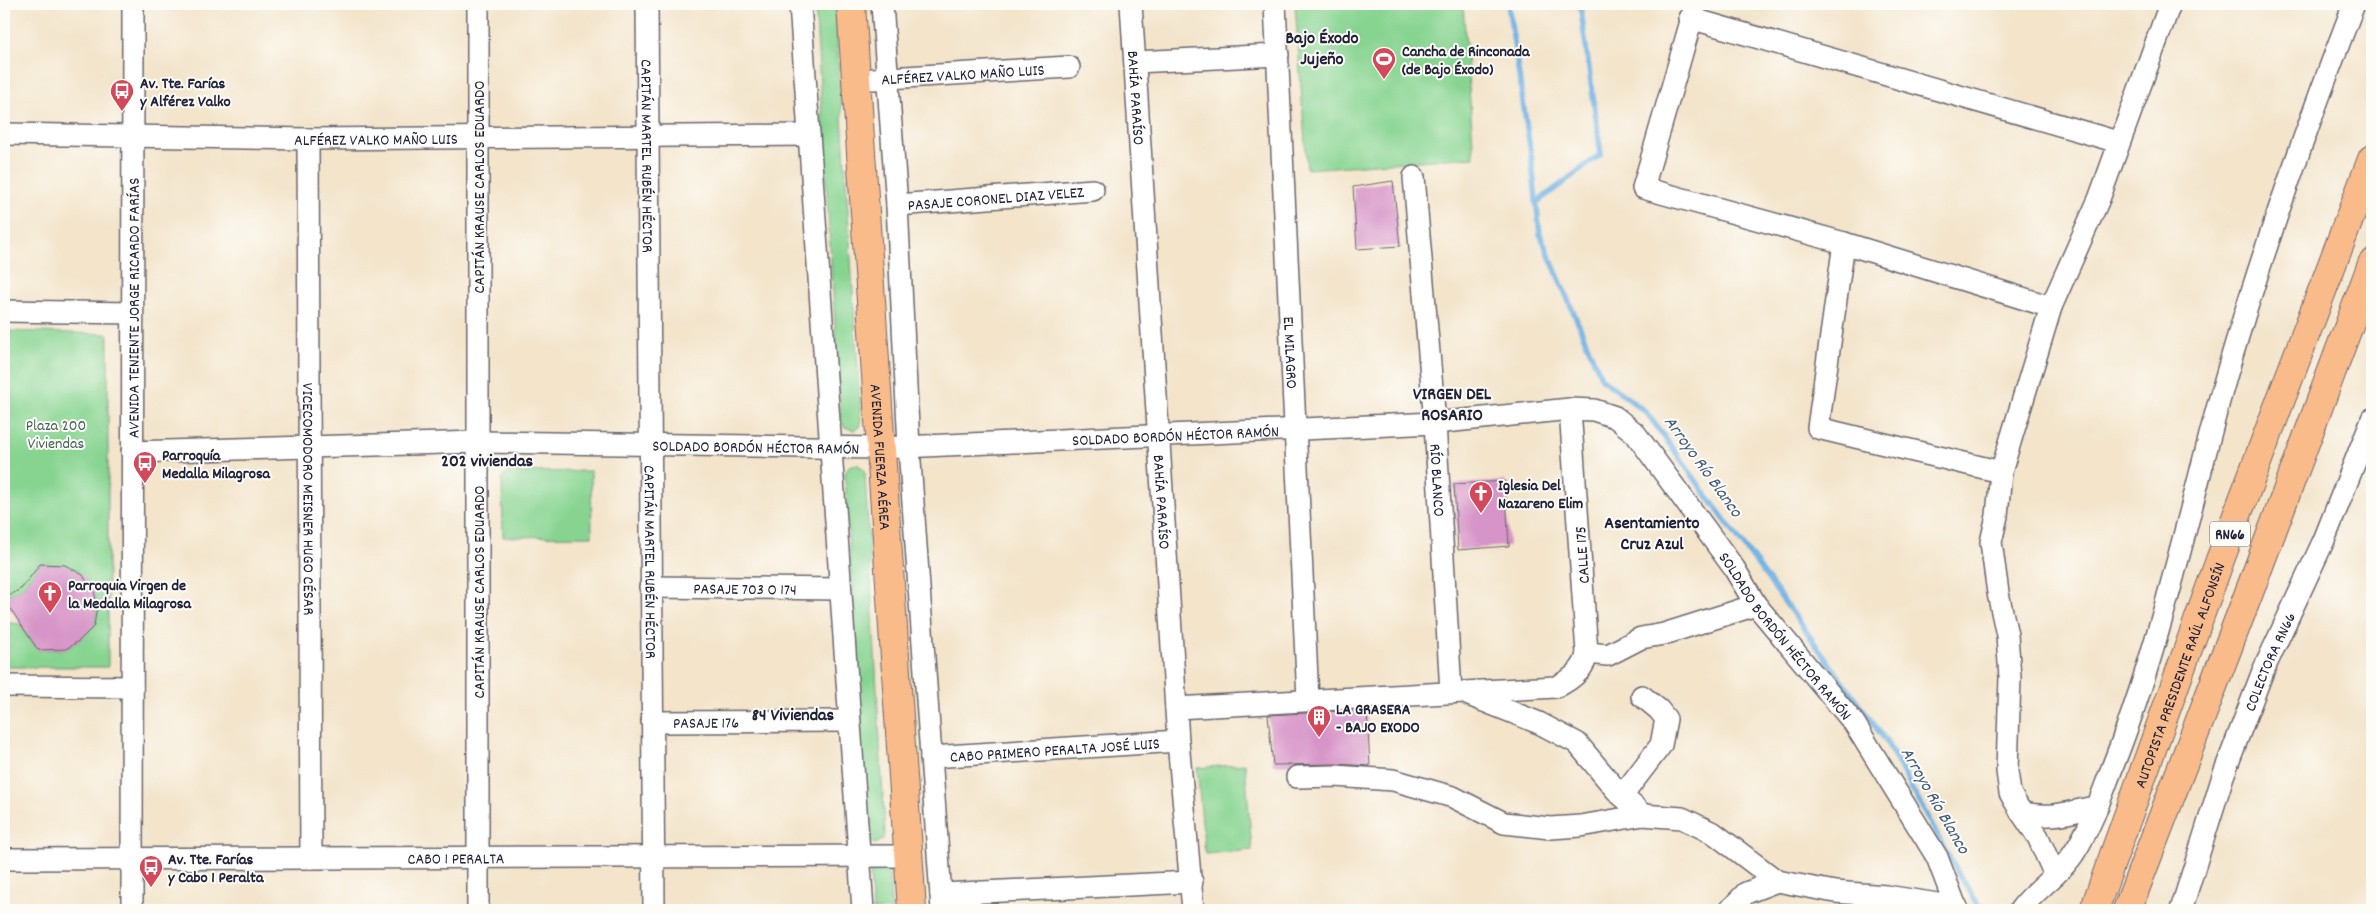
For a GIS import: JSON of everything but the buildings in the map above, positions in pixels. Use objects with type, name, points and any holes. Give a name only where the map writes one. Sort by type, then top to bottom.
[{"type":"main road","name":"AVENIDA FUERZA AÉREA","points":[[851,4],[912,910]]},
{"type":"main road","name":"AUTOPISTA PRESIDENTE RAÚL ALFONSÍN","points":[[2094,910],[2220,560],[2372,159]]},
{"type":"main road","name":"RN66","points":[[2127,910],[2372,264]]},
{"type":"street","name":"AVENIDA TENIENTE JORGE RICARDO FARÍAS","points":[[132,910],[133,4]]},
{"type":"street","name":"CAPITÁN KRAUSE CARLOS EDUARDO","points":[[478,4],[478,910]]},
{"type":"street","name":"CAPITÁN MARTEL RUBÉN HÉCTOR","points":[[646,4],[654,910]]},
{"type":"street","points":[[800,4],[848,721],[863,910]]},
{"type":"street","points":[[882,4],[886,78],[897,205],[909,447],[942,902],[1192,882]]},
{"type":"street","name":"BAHÍA PARAÍSO","points":[[1131,4],[1178,741],[1193,910]]},
{"type":"street","name":"EL MILAGRO","points":[[1275,4],[1308,700]]},
{"type":"street","points":[[2054,873],[2042,843],[2010,793],[2008,771],[2010,678],[2007,635],[1998,593],[1992,542],[1997,516],[2001,472],[2051,307],[2098,199],[2170,4]]},
{"type":"street","points":[[2024,905],[2073,854],[2098,806],[2125,735],[2148,664],[2216,413],[2268,240],[2354,4]]},
{"type":"street","points":[[2051,307],[1844,243],[1643,188],[1693,11],[2118,142]]},
{"type":"street","points":[[1135,62],[1278,55]]},
{"type":"street","name":"ALFÉREZ VALKO MAÑO LUIS","points":[[856,79],[1069,67]]},
{"type":"street","name":"ALFÉREZ VALKO MAÑO LUIS","points":[[4,134],[133,134],[308,139],[809,135]]},
{"type":"street","name":"VICECOMODORO MEISNER HUGO CÉSAR","points":[[308,139],[310,858]]},
{"type":"street","name":"RÍO BLANCO","points":[[1414,177],[1456,692]]},
{"type":"street","name":"PASAJE CORONEL DIAZ VELEZ","points":[[897,205],[1093,190]]},
{"type":"street","points":[[1844,243],[1818,428],[2001,472]]},
{"type":"street","points":[[4,311],[132,313]]},
{"type":"street","name":"SOLDADO BORDÓN HÉCTOR RAMÓN","points":[[132,452],[478,442],[831,449],[880,448],[1435,423],[1570,409],[1594,410],[1615,417],[1635,433],[1734,568],[1756,605],[1854,723],[1937,857],[1957,908]]},
{"type":"street","name":"CALLE 175","points":[[1570,409],[1587,653]]},
{"type":"street","name":"COLECTORA RN66","points":[[2181,910],[2223,776],[2263,671],[2324,540],[2372,419]]},
{"type":"street","name":"PASAJE 703 O 174","points":[[650,587],[840,588]]},
{"type":"street","points":[[1176,708],[1556,686],[1568,682],[1586,663],[1587,653],[1608,655],[1641,638],[1664,634],[1756,605]]},
{"type":"street","points":[[4,686],[132,687]]},
{"type":"street","points":[[1456,692],[1521,715],[1577,743],[1622,796],[1644,815]]},
{"type":"street","points":[[1622,796],[1661,745],[1666,720],[1659,710],[1642,696]]},
{"type":"street","name":"PASAJE 176","points":[[652,722],[848,721]]},
{"type":"street","name":"CABO PRIMERO PERALTA JOSÉ LUIS","points":[[931,757],[1178,741]]},
{"type":"street","points":[[1296,777],[1335,776],[1394,780],[1453,797],[1504,823],[1550,828],[1644,815],[1682,818],[1715,834],[1777,880],[1835,892],[1886,896],[1957,908]]},
{"type":"street","points":[[2021,812],[2037,817],[2070,813],[2098,806]]},
{"type":"street","name":"CABO 1 PERALTA","points":[[4,859],[653,855],[909,856]]},
{"type":"street","points":[[1730,910],[1746,893],[1777,880]]},
{"type":"green space","points":[[815,4],[835,4],[861,420],[859,427],[854,430],[844,427],[841,420]]},
{"type":"green space","name":"Cancha de Rinconada (de Bajo Éxodo)","points":[[1295,4],[1463,4],[1474,157],[1307,169]]},
{"type":"green space","name":"Plaza 200 Viviendas","points":[[4,331],[108,334],[108,667],[5,667],[6,622],[19,624],[38,650],[66,649],[80,640],[94,626],[97,606],[93,586],[89,586],[80,573],[69,567],[55,565],[40,564],[22,588],[4,597]]},
{"type":"green space","points":[[857,464],[864,469],[865,473],[885,834],[883,840],[875,844],[868,841],[865,834],[845,473],[849,466]]},
{"type":"green space","points":[[591,471],[592,536],[503,537],[502,478],[509,472]]},
{"type":"green space","points":[[1245,764],[1252,850],[1205,854],[1197,768]]},
{"type":"green space","points":[[878,865],[882,865],[888,870],[892,910],[873,910],[870,874],[871,870]]},
{"type":"waterway","name":"Arroyo Río Blanco","points":[[1508,4],[1531,154],[1540,234],[1602,379],[1646,412],[1886,741],[1959,875],[1982,910]]},
{"type":"waterway","points":[[1536,203],[1601,154],[1580,4]]},
{"type":"place","name":"Cancha de Rinconada (de Bajo Éxodo)","points":[[1384,80]]},
{"type":"place","name":"Av. Tte. Farías y Alférez Valko","points":[[122,112]]},
{"type":"place","name":"Parroquía Medalla Milagrosa","points":[[145,484]]},
{"type":"place","name":"Iglesia Del Nazareno Elim","points":[[1481,514]]},
{"type":"place","name":"Parroquia Virgen de la Medalla Milagrosa","points":[[50,614]]},
{"type":"place","name":"LA GRASERA - BAJO EXODO","points":[[1319,738]]},
{"type":"place","name":"Av. Tte. Farías y Cabo 1 Peralta","points":[[151,888]]},
{"type":"district","name":"Bajo Éxodo Jujeño","points":[[1322,47]]},
{"type":"district","name":"VIRGEN DEL ROSARIO","points":[[1452,403]]},
{"type":"district","name":"202 viviendas","points":[[487,460]]},
{"type":"district","name":"Asentamiento Cruz Azul","points":[[1652,532]]},
{"type":"district","name":"84 Viviendas","points":[[793,714]]}]
